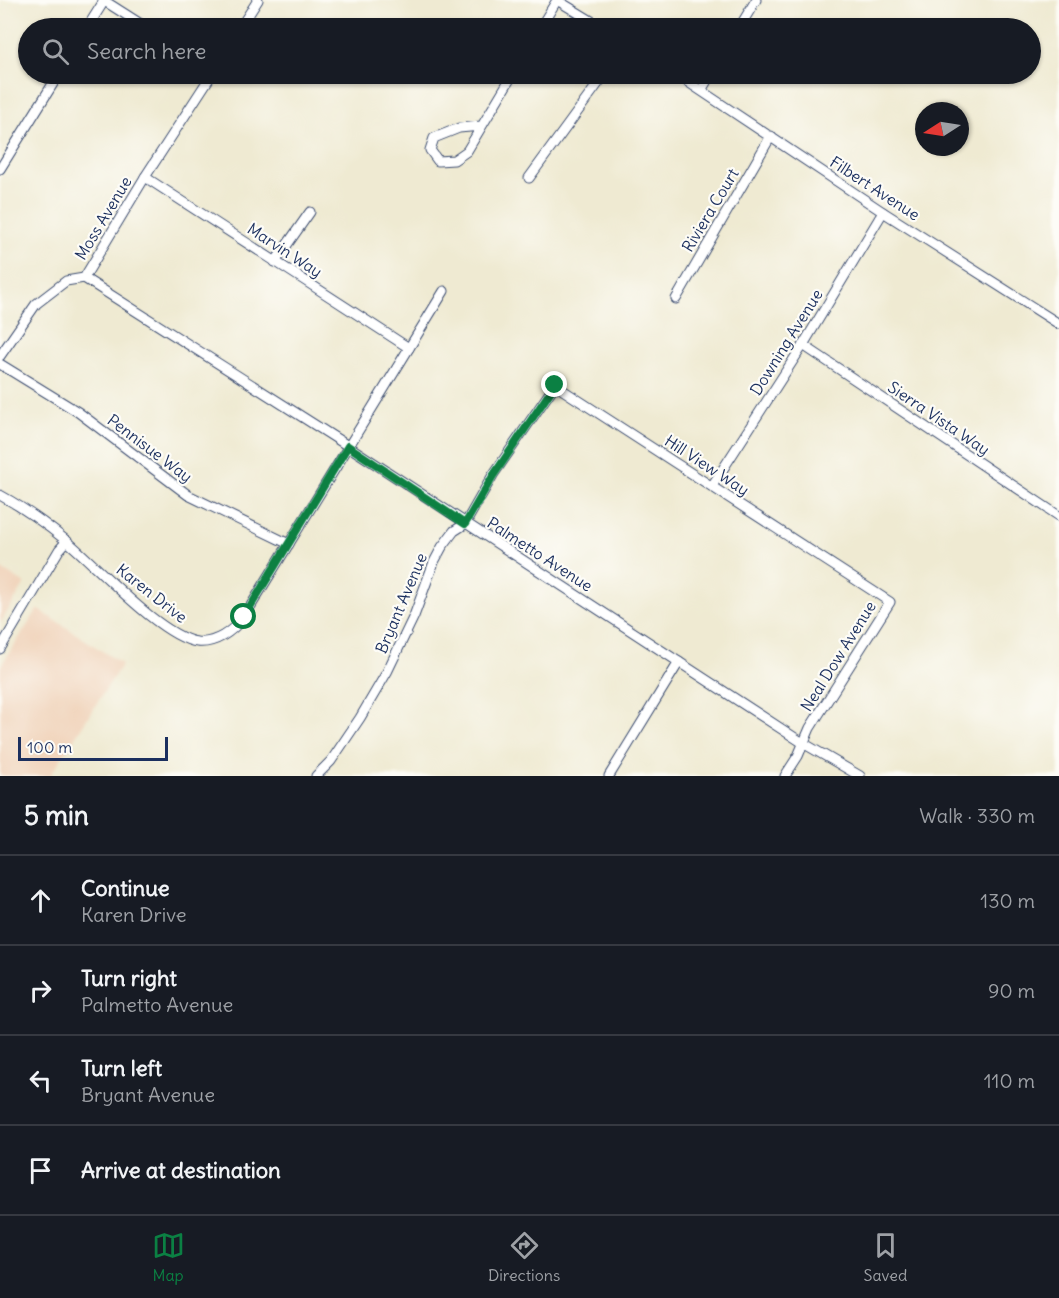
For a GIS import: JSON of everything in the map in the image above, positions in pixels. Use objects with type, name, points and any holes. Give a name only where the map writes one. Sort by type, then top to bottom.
[{"type":"street","points":[[93,18],[104,0],[132,18]]},
{"type":"street","points":[[246,18],[258,0]]},
{"type":"street","points":[[546,18],[557,0],[587,18]]},
{"type":"street","points":[[745,18],[756,0]]},
{"type":"street","points":[[0,169],[53,84]]},
{"type":"street","name":"Moss Avenue","points":[[0,356],[36,304],[66,281],[84,278],[145,177],[205,84]]},
{"type":"street","points":[[481,126],[459,128],[434,138],[430,150],[438,161],[454,160],[467,151],[507,84]]},
{"type":"street","points":[[529,178],[598,84]]},
{"type":"street","name":"Filbert Avenue","points":[[693,84],[883,212],[1059,324]]},
{"type":"street","points":[[702,89],[705,84]]},
{"type":"street","name":"Riviera Court","points":[[676,299],[771,136]]},
{"type":"street","name":"Marvin Way","points":[[145,177],[409,348]]},
{"type":"street","points":[[275,262],[310,212]]},
{"type":"street","name":"Downing Avenue","points":[[712,486],[803,345],[883,212]]},
{"type":"street","name":"Palmetto Avenue","points":[[84,278],[348,446],[803,742],[860,776]]},
{"type":"street","name":"Karen Drive","points":[[0,495],[25,508],[67,541],[145,611],[169,629],[198,642],[216,638],[234,629],[244,617],[444,291]]},
{"type":"street","name":"Sierra Vista Way","points":[[803,345],[1059,516]]},
{"type":"street","name":"Pennisue Way","points":[[0,364],[78,412],[189,495],[289,544]]},
{"type":"street","name":"Hill View Way","points":[[555,385],[843,571]]},
{"type":"street","name":"Bryant Avenue","points":[[316,776],[331,761],[387,672],[414,616],[434,562],[454,531],[465,524],[493,476],[555,385]]},
{"type":"street","points":[[0,648],[59,550],[67,541]]},
{"type":"street","name":"Neal Dow Avenue","points":[[785,776],[798,756],[810,728],[890,602],[843,571]]},
{"type":"street","points":[[609,776],[679,662]]},
{"type":"shaded area","points":[[0,568],[25,584],[0,623]]},
{"type":"shaded area","points":[[38,609],[122,664],[50,776],[0,776],[0,667]]},
{"type":"route","points":[[244,617],[348,446],[465,524],[493,476],[555,385]]}]
